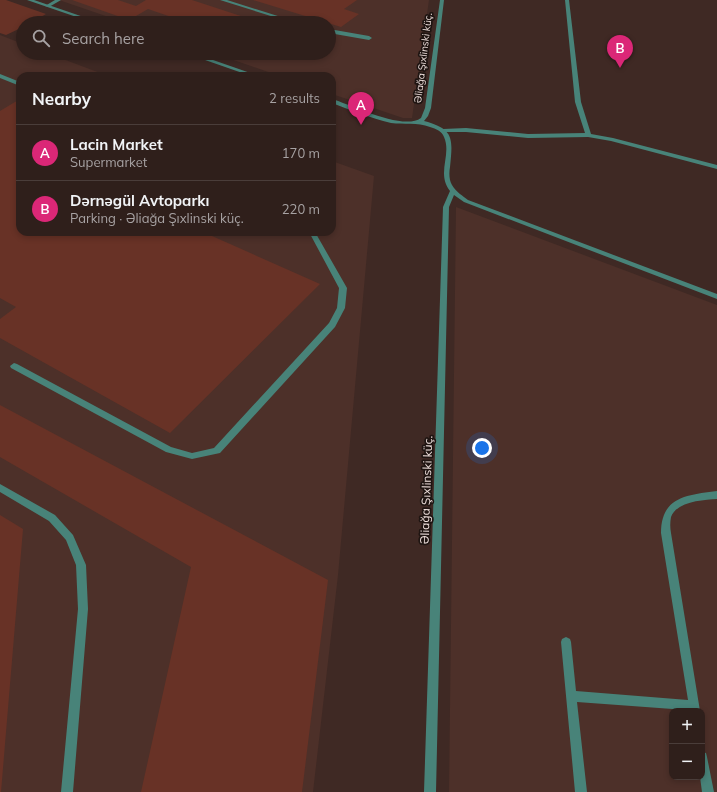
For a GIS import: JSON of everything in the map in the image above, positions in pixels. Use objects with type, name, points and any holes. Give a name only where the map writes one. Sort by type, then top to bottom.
[{"type":"street","points":[[29,0],[78,16]]},
{"type":"street","points":[[47,6],[59,0]]},
{"type":"street","points":[[222,0],[273,16]]},
{"type":"street","name":"Əliağa Şıxlinski küç.","points":[[420,122],[424,118],[428,108],[442,0]]},
{"type":"street","points":[[567,0],[578,102],[588,135]]},
{"type":"street","points":[[336,32],[369,38]]},
{"type":"street","points":[[209,60],[244,72]]},
{"type":"street","points":[[0,76],[16,82]]},
{"type":"street","points":[[336,103],[399,123],[412,124],[420,122],[443,131],[466,130],[528,136],[588,135],[611,139],[717,167]]},
{"type":"street","points":[[443,131],[448,138],[449,143],[448,183],[458,196],[476,205],[717,297]]},
{"type":"street","name":"Əliağa Şıxlinski küç.","points":[[430,792],[446,207],[453,191]]},
{"type":"street","points":[[14,366],[169,450],[192,456],[217,451],[332,324],[341,308],[343,288],[314,236]]},
{"type":"street","points":[[0,488],[52,518],[70,538],[81,565],[83,609],[67,792]]},
{"type":"street","points":[[694,708],[666,533],[667,516],[672,509],[687,499],[717,495]]},
{"type":"street","points":[[566,642],[570,696],[581,792]]},
{"type":"street","points":[[570,696],[684,708]]},
{"type":"street","points":[[705,774],[708,792]]},
{"type":"shaded area","points":[[59,0],[429,0],[412,118],[403,118],[336,95],[336,72],[268,72],[233,60],[336,60],[336,16],[106,16]]},
{"type":"shaded area","points":[[0,35],[16,41],[16,60],[66,60],[97,72],[16,72],[16,236],[336,236],[336,162],[374,176],[338,575],[313,792],[0,792]]},
{"type":"shaded area","points":[[456,207],[717,305],[717,792],[449,792]]},
{"type":"building","points":[[0,0],[6,0],[46,14],[42,16],[16,16],[16,30],[6,35],[0,33]]},
{"type":"building","points":[[72,0],[118,0],[136,6],[146,0],[192,0],[241,16],[168,16],[148,9],[136,16],[118,16]]},
{"type":"building","points":[[253,0],[357,0],[344,9],[359,14],[341,27],[336,25],[336,16],[305,16]]},
{"type":"building","points":[[16,101],[16,236],[212,236],[320,284],[170,433],[0,338],[0,319],[16,307],[0,298],[0,111]]},
{"type":"building","points":[[0,405],[328,580],[302,792],[141,792],[191,567],[0,457]]},
{"type":"building","points":[[0,515],[23,529],[1,792],[0,792]]},
{"type":"place","name":"Dərnəgül Avtoparkı","points":[[620,68]]},
{"type":"place","name":"Lacin Market","points":[[361,125]]}]
